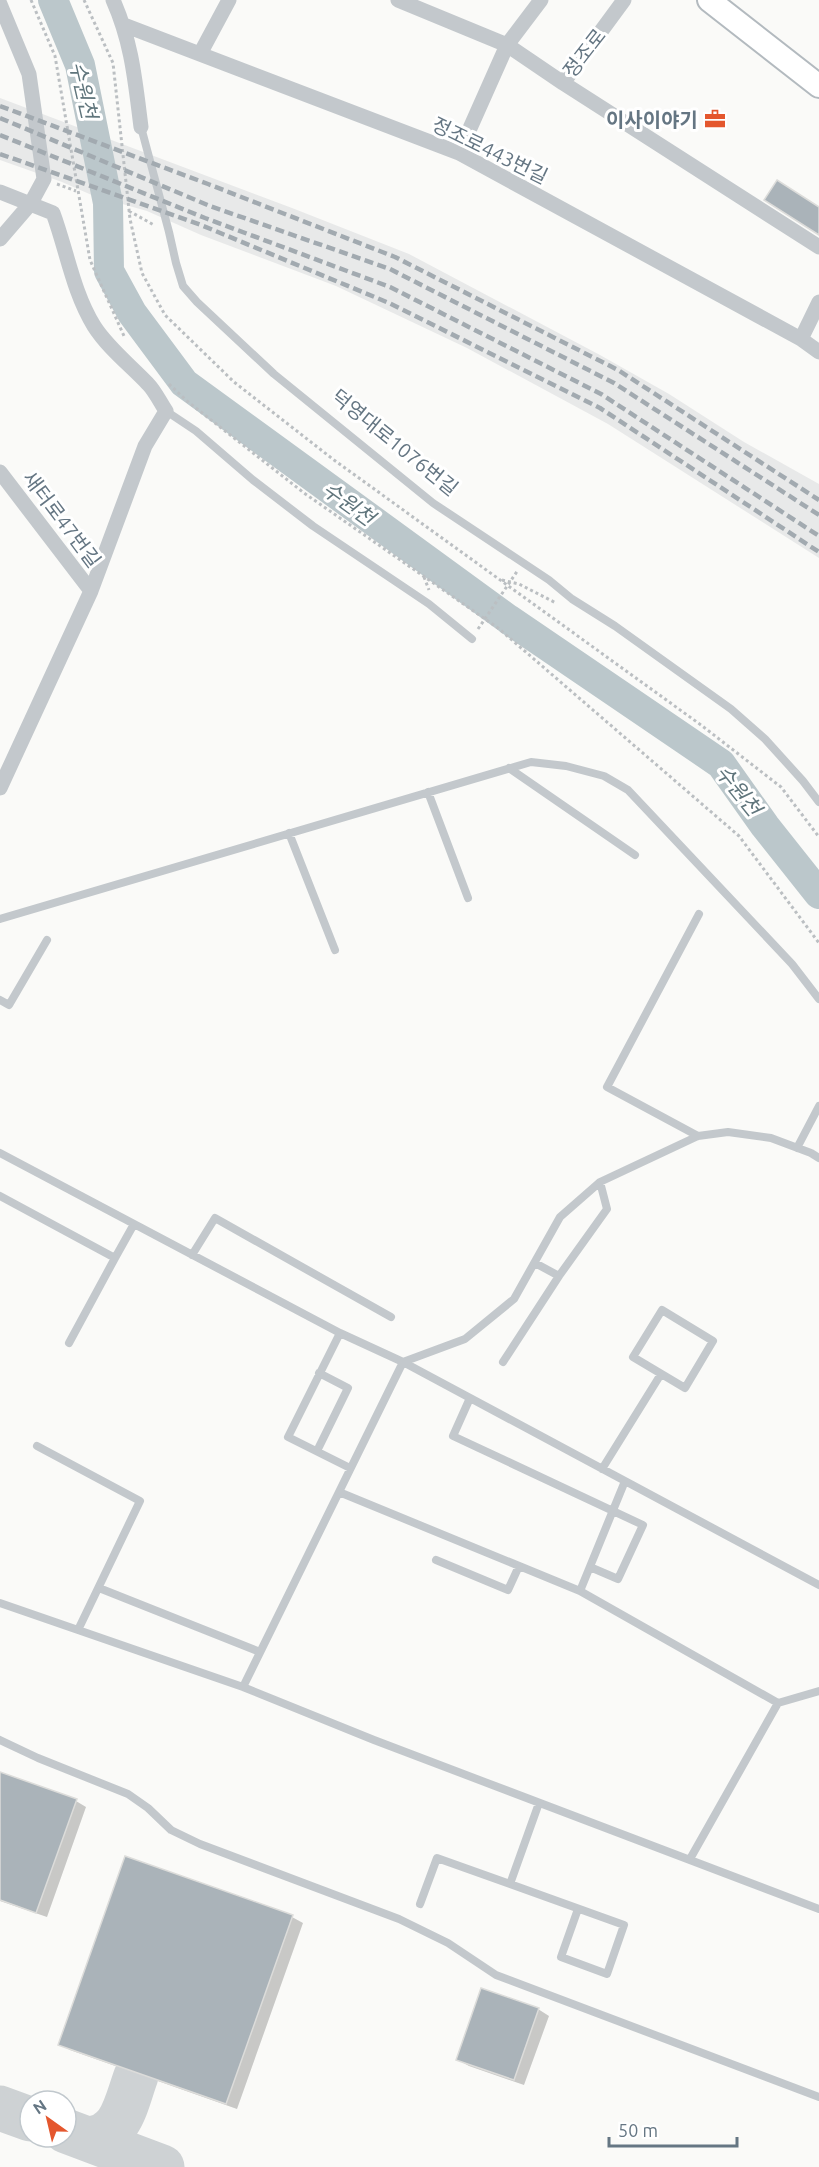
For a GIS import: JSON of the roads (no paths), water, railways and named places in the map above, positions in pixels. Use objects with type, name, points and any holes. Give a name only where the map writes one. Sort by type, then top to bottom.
[{"type":"street","name":"덕영대로1076번길","points":[[113,0],[124,25],[132,59],[141,127]]},
{"type":"street","points":[[200,54],[229,0]]},
{"type":"street","name":"정조로","points":[[398,0],[507,45],[562,83],[624,0]]},
{"type":"street","points":[[459,153],[507,45],[541,0]]},
{"type":"street","points":[[709,0],[819,86]]},
{"type":"street","points":[[0,4],[29,74],[44,179],[31,203],[0,239]]},
{"type":"street","name":"정조로443번길","points":[[124,25],[459,153],[801,339],[819,352]]},
{"type":"street","points":[[562,83],[819,247]]},
{"type":"street","points":[[0,192],[53,213],[66,250],[78,297],[95,328],[126,364],[149,385],[166,411],[145,446],[91,591]]},
{"type":"street","points":[[801,339],[819,302]]},
{"type":"street","name":"새터로47번길","points":[[0,472],[91,591],[0,788]]},
{"type":"lane","name":"덕영대로1076번길","points":[[141,127],[183,286],[213,317],[274,374],[433,503],[549,580],[572,599],[615,626],[731,709],[765,739],[819,802]]},
{"type":"lane","points":[[166,411],[196,431],[253,480],[313,526],[429,604],[472,639]]},
{"type":"lane","points":[[0,919],[531,762],[566,766],[604,776],[628,790],[792,964],[819,999]]},
{"type":"lane","points":[[509,768],[635,855]]},
{"type":"lane","points":[[428,792],[468,898]]},
{"type":"lane","points":[[289,833],[335,950]]},
{"type":"lane","points":[[698,1136],[607,1087],[699,914]]},
{"type":"lane","points":[[0,1000],[9,1005],[47,940]]},
{"type":"lane","points":[[797,1148],[819,1106]]},
{"type":"lane","points":[[243,1687],[403,1362],[465,1339],[514,1299],[560,1217],[600,1182],[698,1136],[728,1132],[771,1138],[819,1158]]},
{"type":"lane","points":[[0,1153],[340,1333],[403,1362],[819,1585]]},
{"type":"lane","points":[[503,1362],[559,1276],[607,1209],[600,1182]]},
{"type":"lane","points":[[0,1196],[115,1258]]},
{"type":"lane","points":[[192,1255],[215,1218],[391,1317]]},
{"type":"lane","points":[[69,1343],[134,1224]]},
{"type":"lane","points":[[535,1263],[559,1276]]},
{"type":"lane","points":[[662,1310],[713,1341],[685,1388],[661,1374],[633,1357],[662,1310]]},
{"type":"lane","points":[[340,1333],[288,1437],[350,1468]]},
{"type":"lane","points":[[317,1451],[348,1388],[320,1374]]},
{"type":"lane","points":[[602,1469],[661,1374]]},
{"type":"lane","points":[[470,1398],[453,1436],[643,1525],[618,1579],[590,1567]]},
{"type":"lane","points":[[37,1446],[140,1501],[78,1630]]},
{"type":"lane","points":[[580,1591],[625,1481]]},
{"type":"lane","points":[[339,1492],[580,1591],[778,1703]]},
{"type":"lane","points":[[436,1560],[508,1590],[519,1566]]},
{"type":"lane","points":[[99,1588],[260,1652]]},
{"type":"lane","points":[[0,1602],[243,1687],[374,1740],[819,1909]]},
{"type":"lane","points":[[690,1859],[778,1703],[819,1691]]},
{"type":"lane","points":[[0,1740],[38,1758],[128,1794],[148,1808],[171,1830],[200,1844],[399,1919],[448,1943],[496,1975],[819,2097]]},
{"type":"lane","points":[[510,1884],[539,1803]]},
{"type":"lane","points":[[420,1904],[437,1858],[624,1925],[607,1974],[561,1957],[578,1909]]},
{"type":"waterway","name":"수원천","points":[[53,0],[80,65],[108,203],[109,271],[132,313],[184,383],[508,619],[721,764],[765,826],[819,894]]},
{"type":"railway","points":[[0,106],[395,257],[618,370],[819,500]]},
{"type":"railway","points":[[0,118],[210,206],[390,269],[614,383],[819,515]]},
{"type":"railway","points":[[0,135],[205,218],[390,287],[601,394],[819,536]]},
{"type":"railway","points":[[0,154],[201,225],[389,303],[600,408],[819,552]]},
{"type":"place","name":"이사이야기","points":[[715,119]]}]
